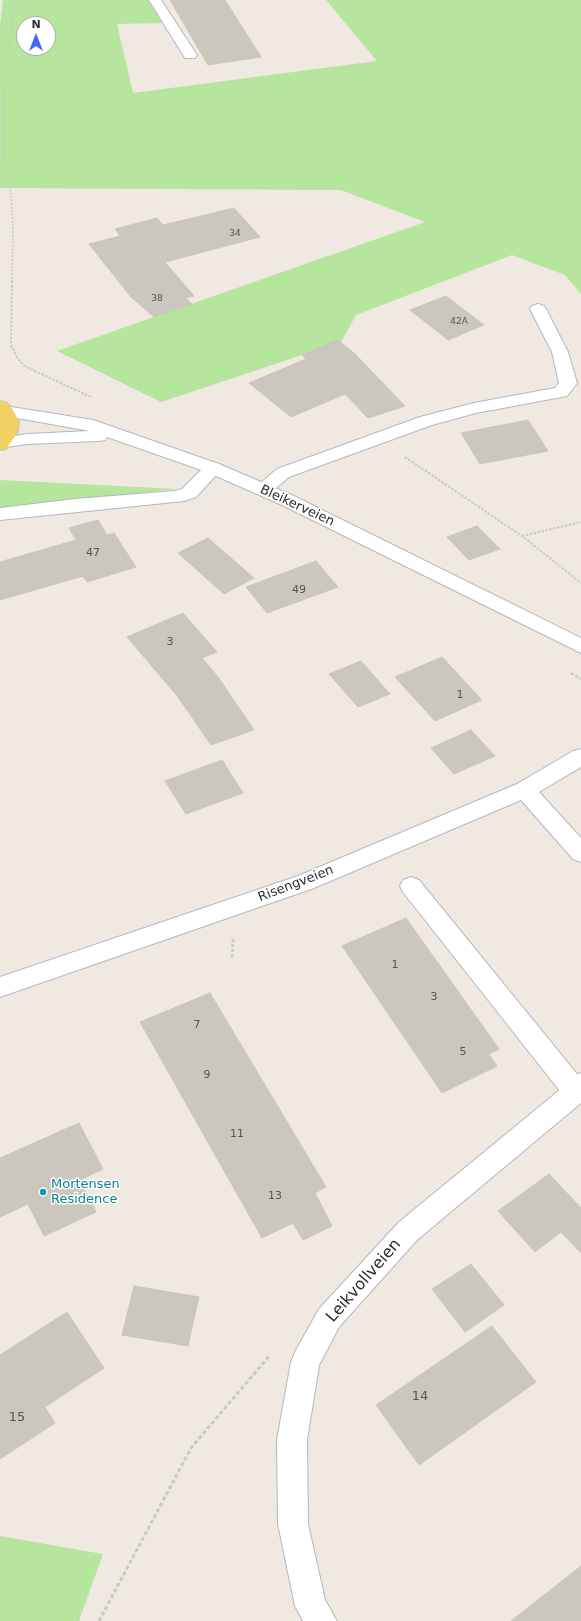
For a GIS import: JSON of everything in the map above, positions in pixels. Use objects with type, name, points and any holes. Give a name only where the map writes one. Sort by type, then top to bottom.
[{"type":"main road","points":[[1,444],[9,432],[10,421],[3,409]]},
{"type":"street","points":[[155,0],[190,55]]},
{"type":"street","points":[[263,490],[282,473],[426,421],[474,408],[561,392],[568,383],[560,352],[538,309]]},
{"type":"street","points":[[3,409],[87,424],[114,435]]},
{"type":"street","points":[[1,444],[27,439],[114,435]]},
{"type":"street","name":"Bleikerveien","points":[[114,435],[213,468],[289,501],[581,646]]},
{"type":"street","points":[[0,514],[75,505],[177,497],[189,493],[213,468]]},
{"type":"street","name":"Risengveien","points":[[0,987],[306,882],[525,790],[581,757]]},
{"type":"street","points":[[525,790],[581,853]]},
{"type":"street","points":[[411,886],[578,1088]]},
{"type":"street","name":"Leikvollveien","points":[[321,1621],[311,1606],[293,1524],[292,1440],[305,1362],[329,1318],[408,1231],[578,1088]]},
{"type":"path","points":[[16,0],[6,61],[3,128],[5,167],[11,193],[13,228],[11,345],[24,366]]},
{"type":"path","points":[[370,441],[409,459],[522,536],[581,583]]},
{"type":"path","points":[[522,536],[581,522]]},
{"type":"path","points":[[99,1621],[191,1448],[273,1352]]},
{"type":"green space","points":[[3,0],[153,0],[164,23],[117,24],[133,93],[377,61],[326,0],[581,0],[581,294],[565,275],[512,255],[356,315],[341,342],[161,402],[57,351],[425,222],[341,190],[0,188],[0,25]]},
{"type":"green space","points":[[0,480],[177,489],[0,508]]},
{"type":"green space","points":[[0,1536],[103,1554],[79,1621],[0,1621]]},
{"type":"building","points":[[170,0],[225,0],[261,57],[208,65]]},
{"type":"building","points":[[234,208],[260,237],[165,262],[194,296],[186,298],[192,304],[154,317],[131,297],[89,244],[120,236],[115,229],[157,218],[163,225]]},
{"type":"building","points":[[446,296],[484,325],[448,340],[410,310]]},
{"type":"building","points":[[338,340],[354,353],[405,406],[368,418],[345,394],[291,417],[249,383],[306,359],[302,355]]},
{"type":"building","points":[[528,420],[548,451],[480,464],[461,433]]},
{"type":"building","points":[[98,520],[107,535],[114,533],[136,567],[87,582],[83,576],[0,600],[0,562],[76,540],[69,528]]},
{"type":"building","points":[[477,526],[500,549],[469,560],[447,537]]},
{"type":"building","points":[[208,538],[254,578],[224,594],[178,553]]},
{"type":"building","points":[[316,561],[338,587],[267,613],[246,587]]},
{"type":"building","points":[[183,613],[217,652],[202,658],[218,677],[254,730],[211,745],[178,697],[127,637]]},
{"type":"building","points":[[442,657],[482,700],[435,721],[395,677]]},
{"type":"building","points":[[361,661],[390,694],[358,707],[329,674]]},
{"type":"building","points":[[471,730],[495,756],[454,774],[431,748]]},
{"type":"building","points":[[222,760],[243,793],[186,814],[165,781]]},
{"type":"building","points":[[406,918],[499,1049],[489,1054],[497,1066],[442,1093],[342,946]]},
{"type":"building","points":[[210,993],[326,1187],[315,1193],[332,1226],[303,1240],[293,1223],[262,1238],[140,1022]]},
{"type":"building","name":"Mortensen Residence","points":[[79,1123],[103,1169],[80,1180],[96,1212],[44,1236],[28,1204],[0,1217],[0,1158]]},
{"type":"building","points":[[549,1174],[581,1208],[581,1253],[561,1232],[535,1252],[498,1211]]},
{"type":"building","points":[[471,1264],[504,1305],[465,1332],[432,1289]]},
{"type":"building","points":[[134,1286],[199,1297],[188,1346],[122,1335]]},
{"type":"building","points":[[67,1312],[104,1368],[45,1407],[55,1423],[0,1459],[0,1355]]},
{"type":"building","points":[[492,1326],[536,1382],[419,1465],[376,1405]]},
{"type":"building","points":[[581,1566],[581,1621],[511,1621]]},
{"type":"place","name":"Mortensen Residence","points":[[43,1192]]}]
